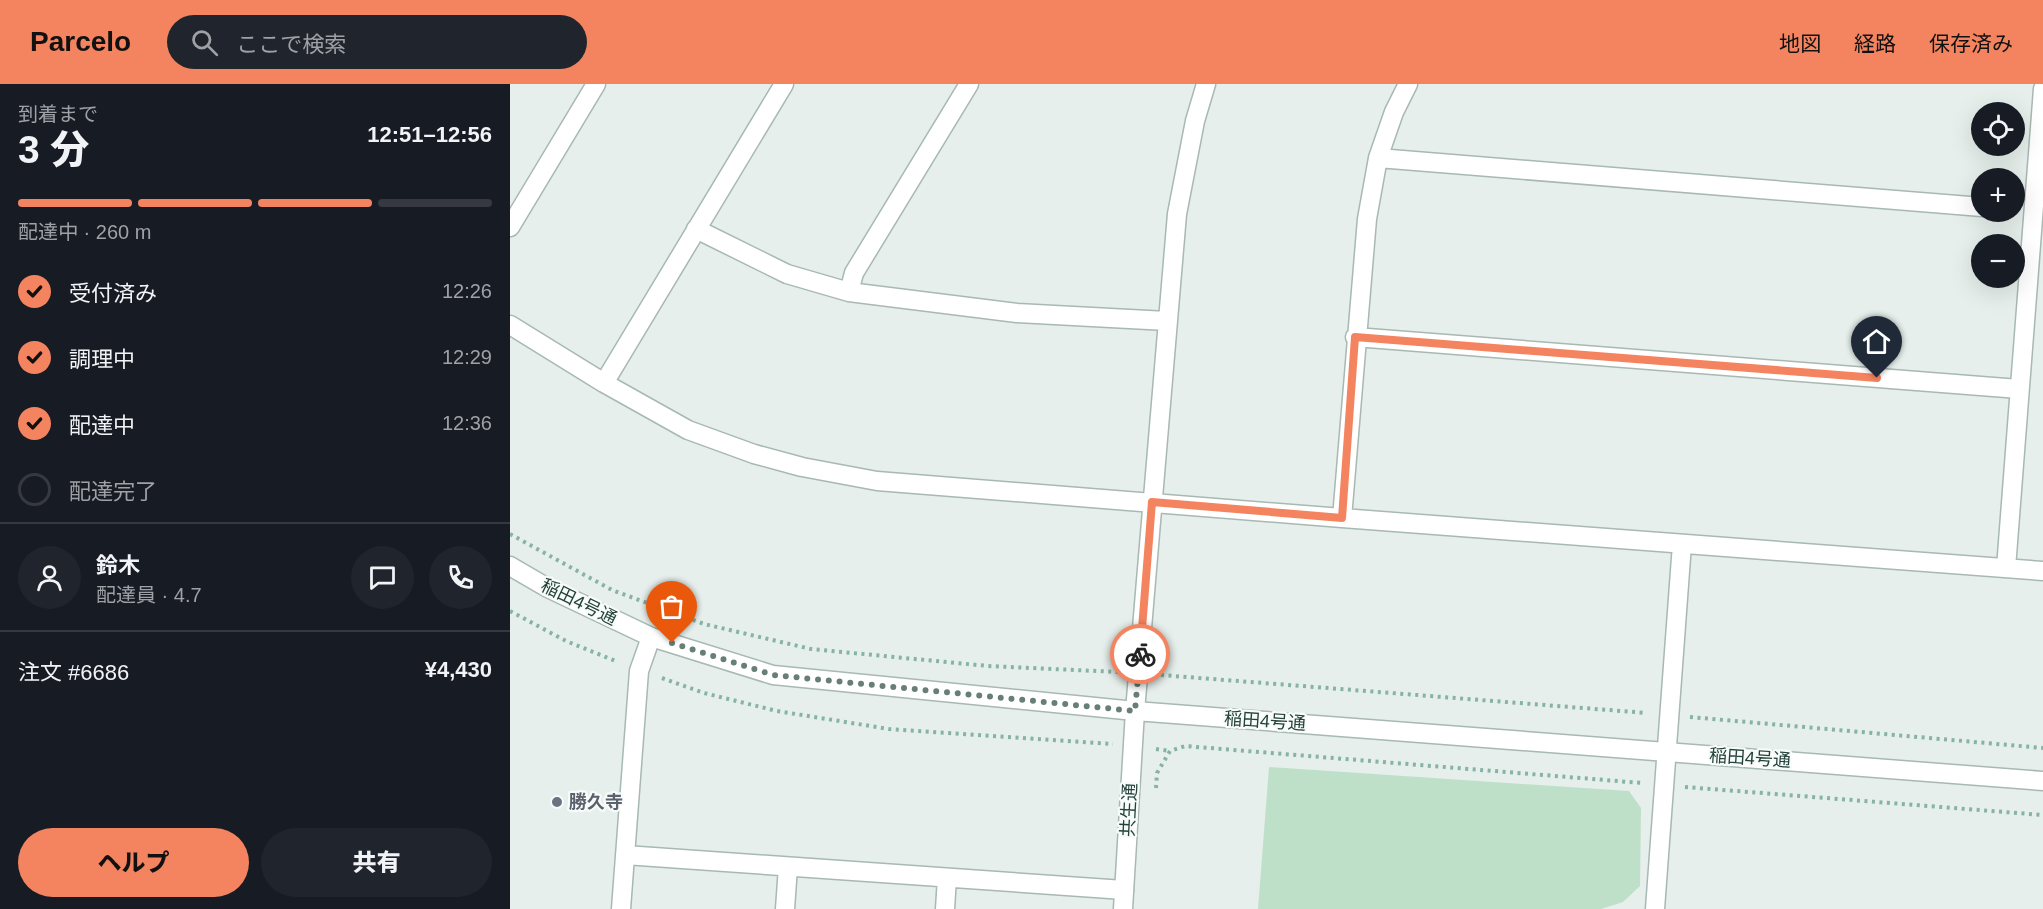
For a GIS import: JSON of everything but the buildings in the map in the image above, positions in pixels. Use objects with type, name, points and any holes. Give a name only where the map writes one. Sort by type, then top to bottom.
[{"type":"street","points":[[510,227],[596,84]]},
{"type":"street","points":[[604,383],[784,84]]},
{"type":"street","points":[[849,292],[854,273],[969,84]]},
{"type":"street","name":"共生通","points":[[1123,909],[1135,711],[1177,214],[1195,121],[1206,84]]},
{"type":"street","points":[[1342,518],[1355,337],[1367,219],[1378,158],[1394,112],[1408,84]]},
{"type":"street","points":[[2025,205],[2043,89]]},
{"type":"street","points":[[1378,158],[1971,206]]},
{"type":"street","points":[[2006,568],[2019,389],[2024,222]]},
{"type":"street","points":[[696,229],[787,274],[849,292],[1017,313],[1167,321]]},
{"type":"street","points":[[510,325],[604,383],[688,430],[754,454],[802,467],[877,481],[2043,571]]},
{"type":"street","points":[[1355,337],[2019,389]]},
{"type":"street","points":[[1655,909],[1682,544]]},
{"type":"street","name":"稲田4号通","points":[[510,566],[546,587],[651,637],[773,675],[1135,711],[2043,781]]},
{"type":"street","points":[[621,909],[639,671],[651,637]]},
{"type":"street","points":[[625,855],[1124,890]]},
{"type":"street","points":[[785,909],[788,867]]},
{"type":"street","points":[[945,909],[947,878]]},
{"type":"path","points":[[510,534],[612,590],[704,624],[811,649],[988,666],[1138,673],[1669,715],[2043,748]]},
{"type":"path","points":[[1155,796],[1157,773],[1170,751],[1185,746],[2043,815]]},
{"type":"green space","points":[[1269,767],[1629,791],[1641,808],[1640,886],[1623,902],[1601,909],[1258,909]]},
{"type":"way so far","points":[[672,643],[773,675],[1135,711],[1140,654]]},
{"type":"place","name":"勝久寺","points":[[557,802]]},
{"type":"route","points":[[1140,654],[1152,502],[1342,518],[1355,337],[1877,378]]}]
